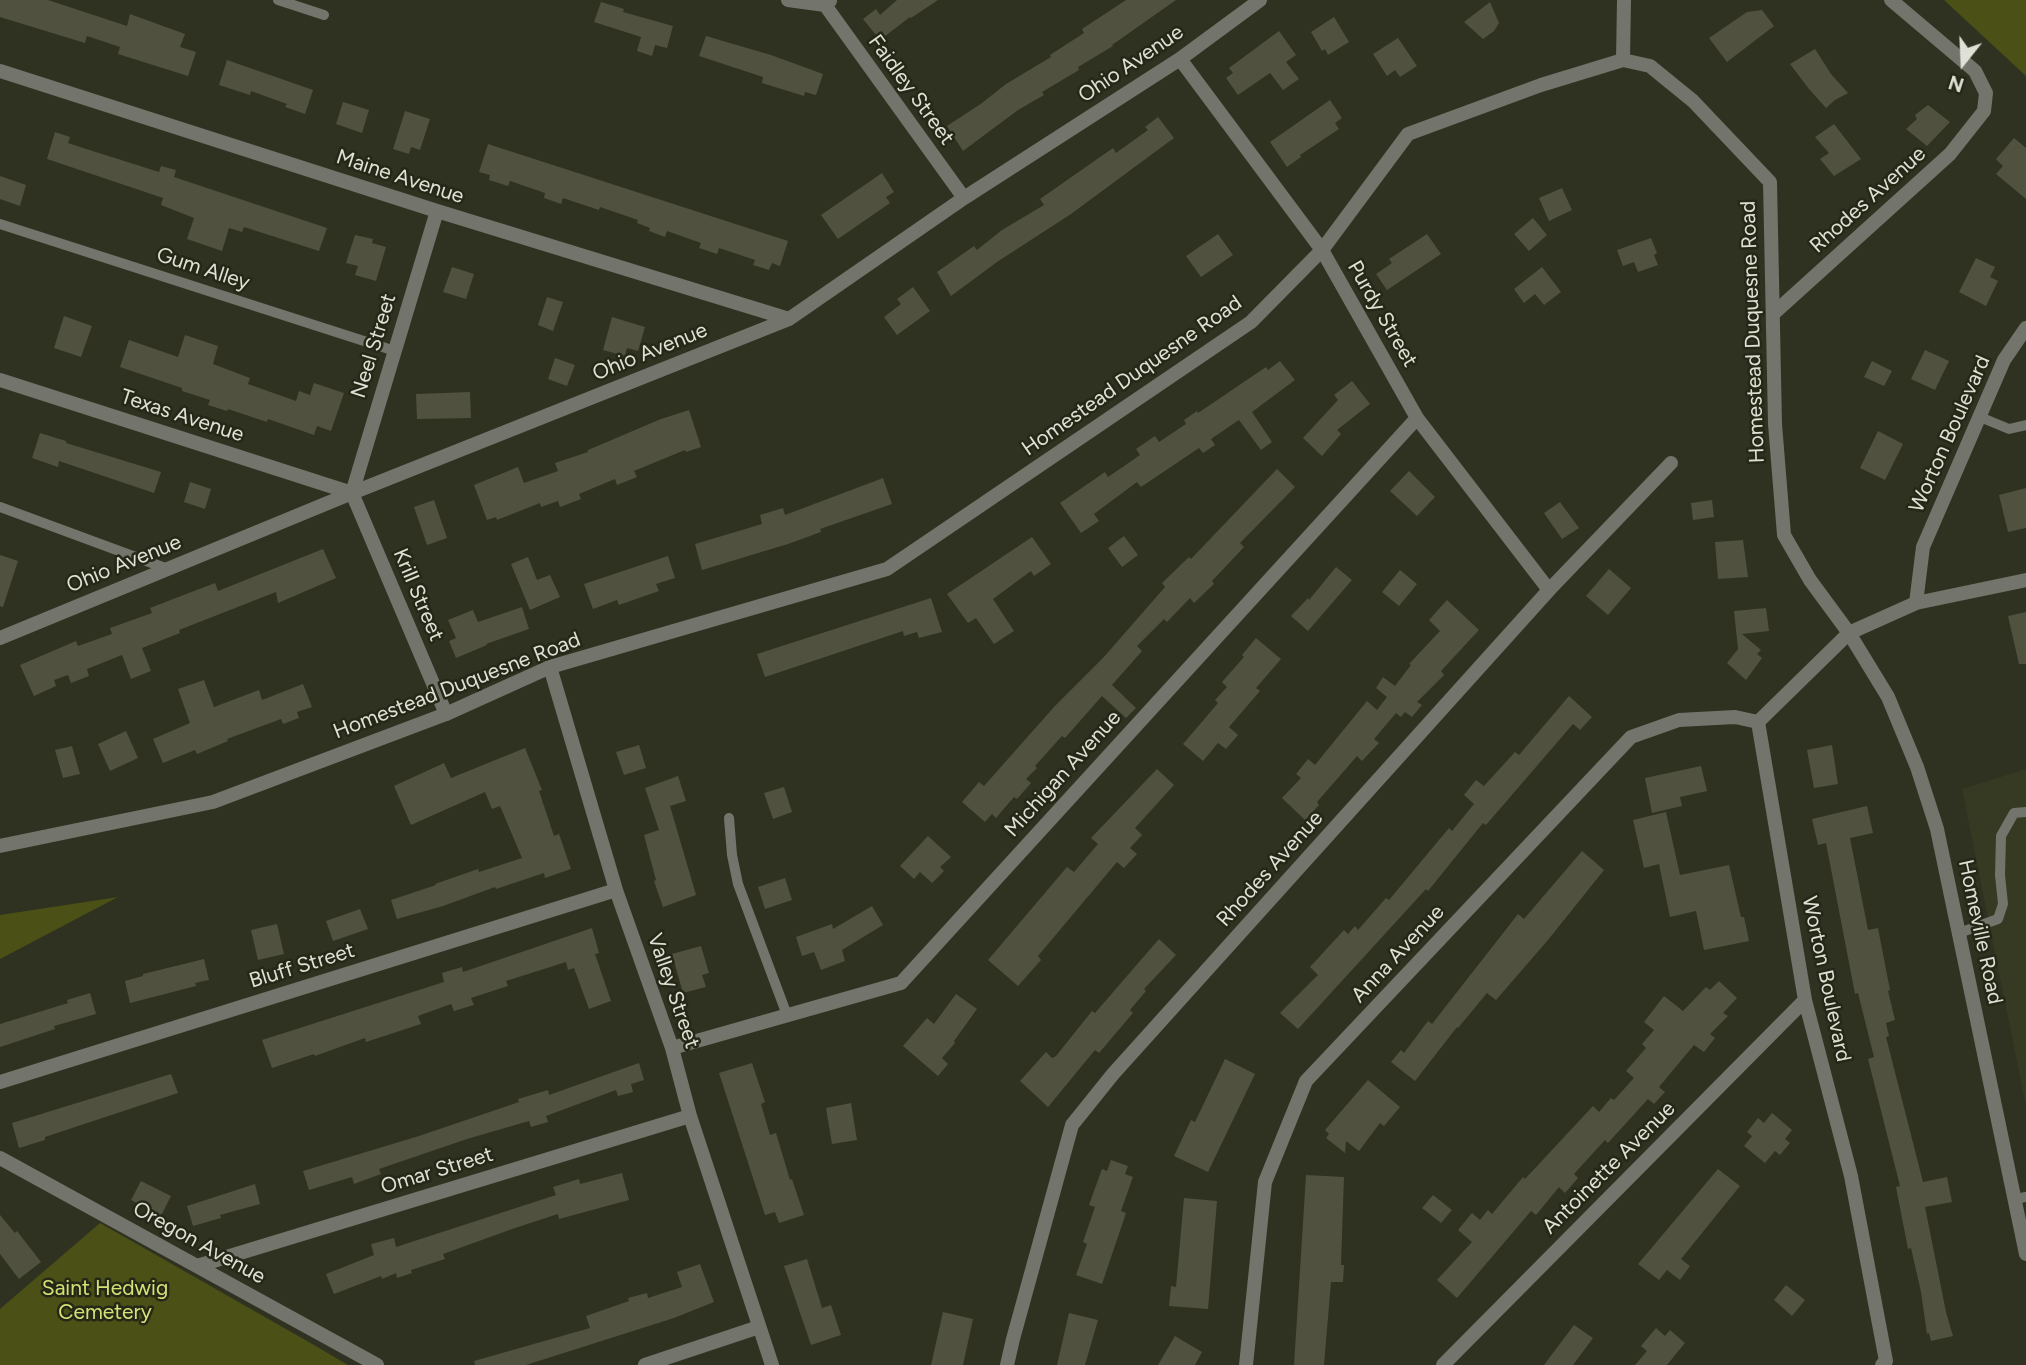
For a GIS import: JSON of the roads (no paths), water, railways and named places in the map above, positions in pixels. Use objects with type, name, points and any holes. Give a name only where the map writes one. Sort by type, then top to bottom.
[{"type":"street","points":[[788,0],[828,3]]},
{"type":"street","name":"Ohio Avenue","points":[[0,638],[352,493],[789,319],[964,198],[1180,59],[1260,0]]},
{"type":"street","points":[[1623,60],[1625,0]]},
{"type":"street","name":"Rhodes Avenue","points":[[1773,314],[1950,154],[1984,111],[1986,93],[1975,71],[1891,0]]},
{"type":"street","name":"Faidley Street","points":[[828,3],[964,198]]},
{"type":"street","name":"Purdy Street","points":[[1180,59],[1322,250],[1417,418],[1549,590]]},
{"type":"street","name":"Homestead Duquesne Road","points":[[0,846],[213,802],[446,714],[550,667],[887,569],[1251,322],[1322,250],[1408,134],[1541,85],[1623,60],[1650,66],[1693,102],[1770,182],[1775,424],[1784,535],[1810,580],[1849,634]]},
{"type":"street","name":"Maine Avenue","points":[[0,71],[437,211],[789,319]]},
{"type":"street","name":"Neel Street","points":[[352,493],[437,211]]},
{"type":"street","name":"Worton Boulevard","points":[[1916,603],[1923,547],[2004,360],[2026,328]]},
{"type":"street","name":"Texas Avenue","points":[[0,380],[352,493]]},
{"type":"street","name":"Michigan Avenue","points":[[673,1048],[901,983],[1417,418]]},
{"type":"street","name":"Rhodes Avenue","points":[[1007,1365],[1072,1125],[1113,1074],[1549,590],[1671,463]]},
{"type":"street","name":"Krill Street","points":[[352,493],[446,714]]},
{"type":"street","points":[[1758,722],[1849,634],[1916,603],[2026,580]]},
{"type":"street","name":"Homeville Road","points":[[1849,634],[1888,697],[1917,767],[1937,829],[2020,1198],[2026,1254]]},
{"type":"street","name":"Valley Street","points":[[550,667],[616,890],[673,1048],[690,1116],[759,1327]]},
{"type":"street","name":"Anna Avenue","points":[[1247,1365],[1265,1182],[1306,1081],[1631,737],[1679,720],[1735,717],[1758,722]]},
{"type":"street","name":"Worton Boulevard","points":[[1758,722],[1805,1000],[1851,1176],[1887,1364]]},
{"type":"street","name":"Bluff Street","points":[[0,1082],[616,890]]},
{"type":"street","name":"Antoinette Avenue","points":[[1443,1365],[1805,1000]]},
{"type":"street","name":"Omar Street","points":[[197,1266],[690,1116]]},
{"type":"street","name":"Oregon Avenue","points":[[0,1158],[377,1365]]},
{"type":"street","points":[[645,1365],[759,1327],[772,1365]]},
{"type":"lane","points":[[278,0],[324,15]]},
{"type":"lane","name":"Gum Alley","points":[[0,224],[395,351]]},
{"type":"lane","points":[[1980,417],[2009,429],[2026,425]]},
{"type":"lane","points":[[0,508],[168,569]]},
{"type":"lane","points":[[1959,933],[1998,919],[2003,904],[2000,875],[2001,836],[2014,813],[2026,812]]},
{"type":"lane","points":[[729,818],[738,884],[787,1016]]},
{"type":"park label","name":"Saint Hedwig Cemetery","points":[[105,1301]]}]
